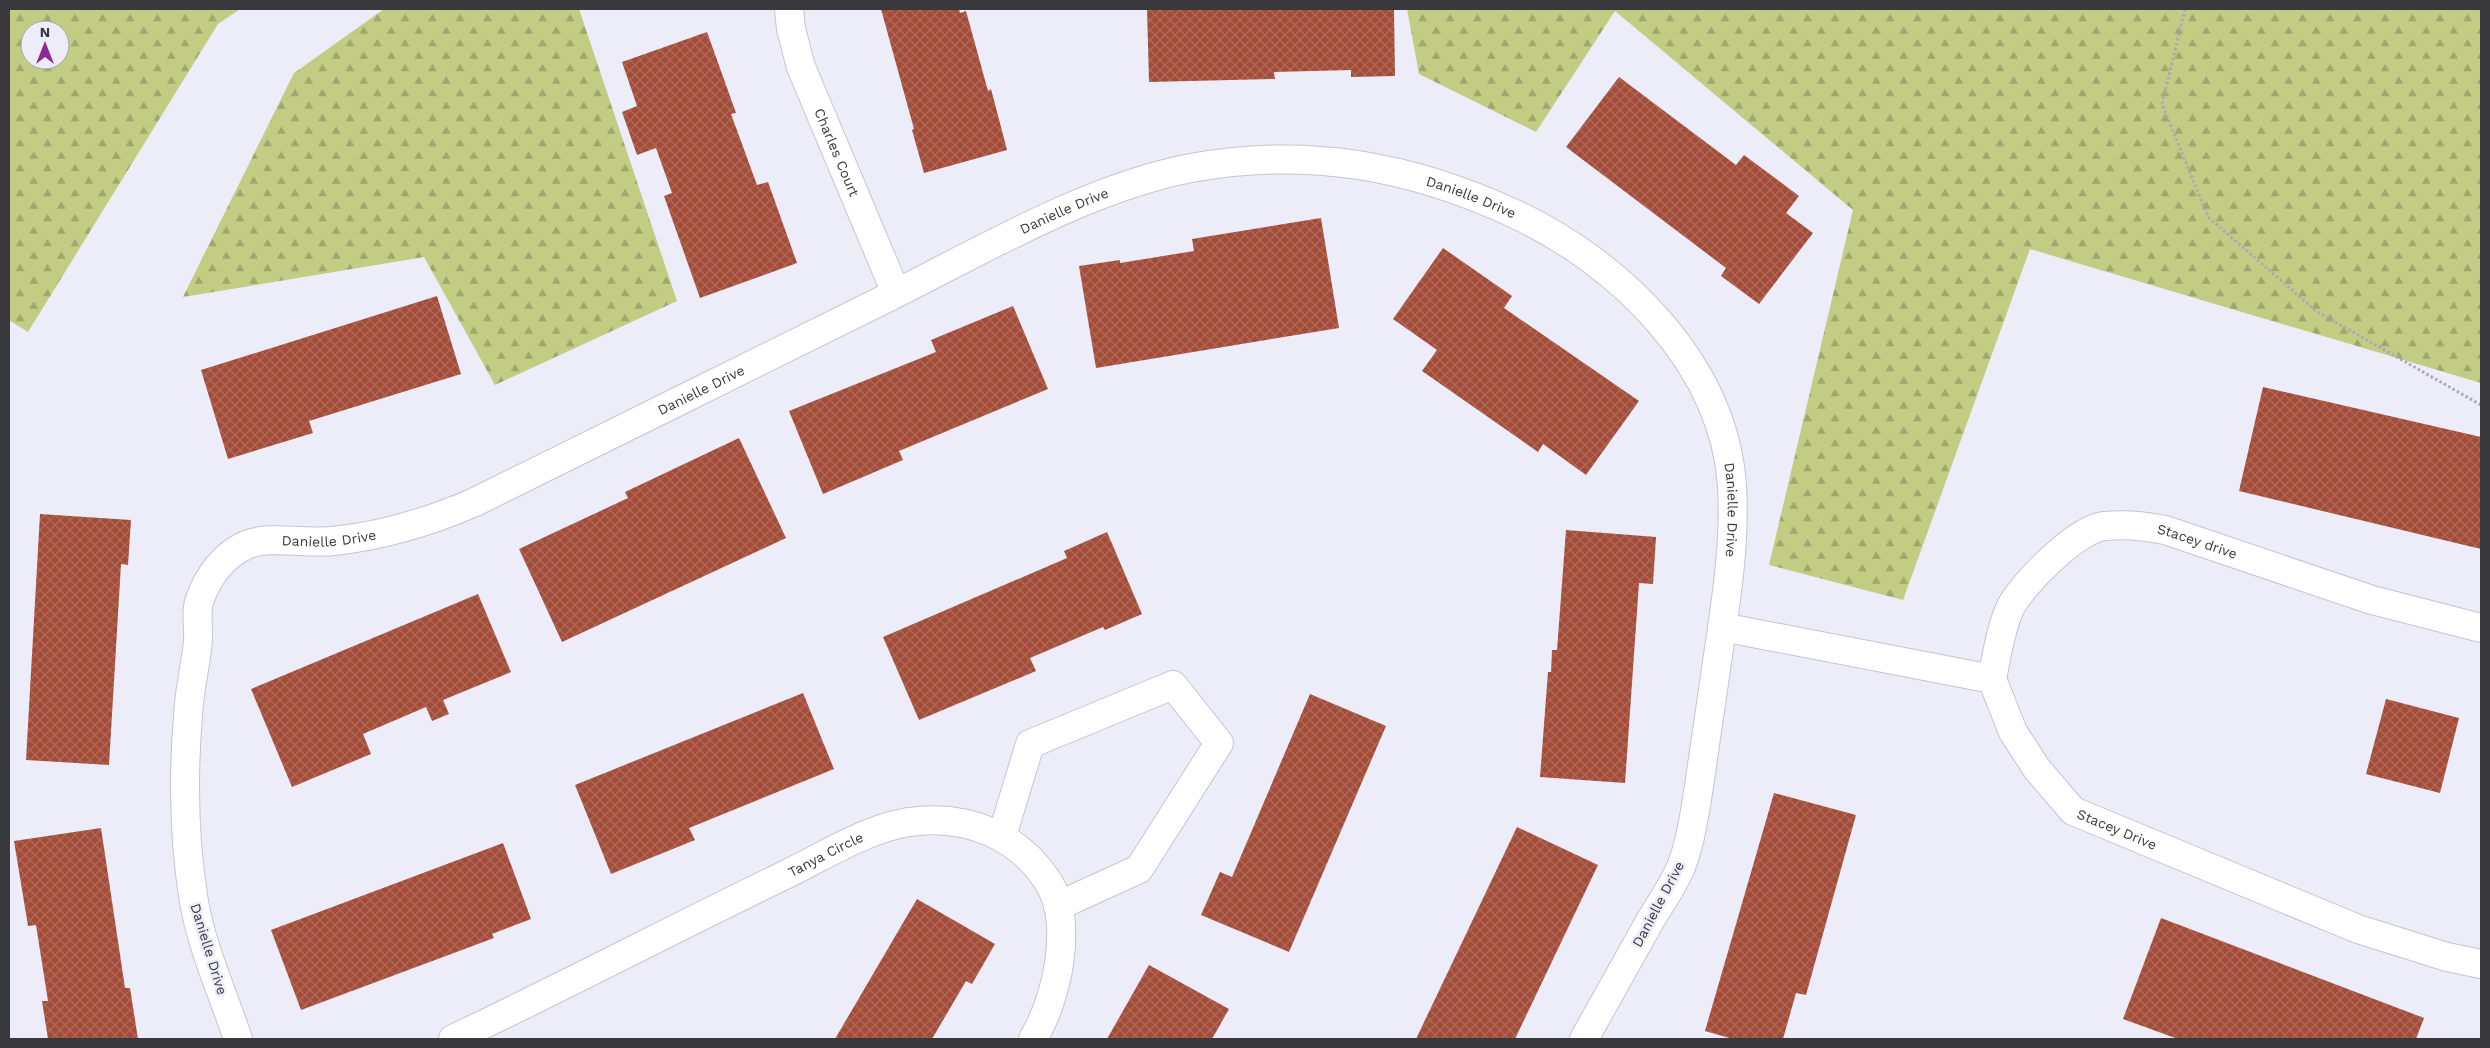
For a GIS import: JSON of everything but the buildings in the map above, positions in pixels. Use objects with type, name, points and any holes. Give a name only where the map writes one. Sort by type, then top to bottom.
[{"type":"street","name":"Charles Court","points":[[789,9],[791,29],[801,67],[896,293]]},
{"type":"street","name":"Danielle Drive","points":[[238,1039],[202,934],[194,902],[185,825],[188,715],[198,638],[196,626],[199,600],[209,578],[226,558],[247,544],[276,541],[332,542],[402,530],[445,515],[475,502],[1011,236],[1112,190],[1195,168],[1272,159],[1357,163],[1433,181],[1488,201],[1529,220],[1568,242],[1604,269],[1656,318],[1680,349],[1701,382],[1712,405],[1726,452],[1732,487],[1732,545],[1694,818],[1680,868],[1584,1039]]},
{"type":"street","name":"Stacey drive","points":[[1992,679],[2002,629],[2011,606],[2028,583],[2054,556],[2085,534],[2102,526],[2144,526],[2166,530],[2372,600],[2481,628]]},
{"type":"street","points":[[1722,627],[1992,679]]},
{"type":"street","name":"Stacey Drive","points":[[1992,679],[2013,732],[2037,769],[2073,811],[2358,929],[2447,957],[2481,964]]},
{"type":"street","points":[[1002,836],[1030,744],[1172,685],[1219,743],[1139,869],[1058,906]]},
{"type":"street","name":"Tanya Circle","points":[[453,1039],[557,990],[723,904],[884,828],[915,821],[941,820],[972,824],[1002,836],[1029,855],[1049,882],[1058,906],[1062,944],[1055,988],[1033,1039]]},
{"type":"path","points":[[2185,9],[2162,104],[2208,217],[2316,311],[2481,405]]},
{"type":"green space","points":[[9,9],[240,9],[218,24],[28,332],[9,320]]},
{"type":"green space","points":[[384,9],[579,9],[677,301],[495,385],[424,257],[183,297],[294,73]]},
{"type":"green space","points":[[1407,9],[2481,9],[2481,383],[2030,249],[1903,600],[1769,565],[1853,210],[1615,11],[1536,132],[1419,74]]}]
